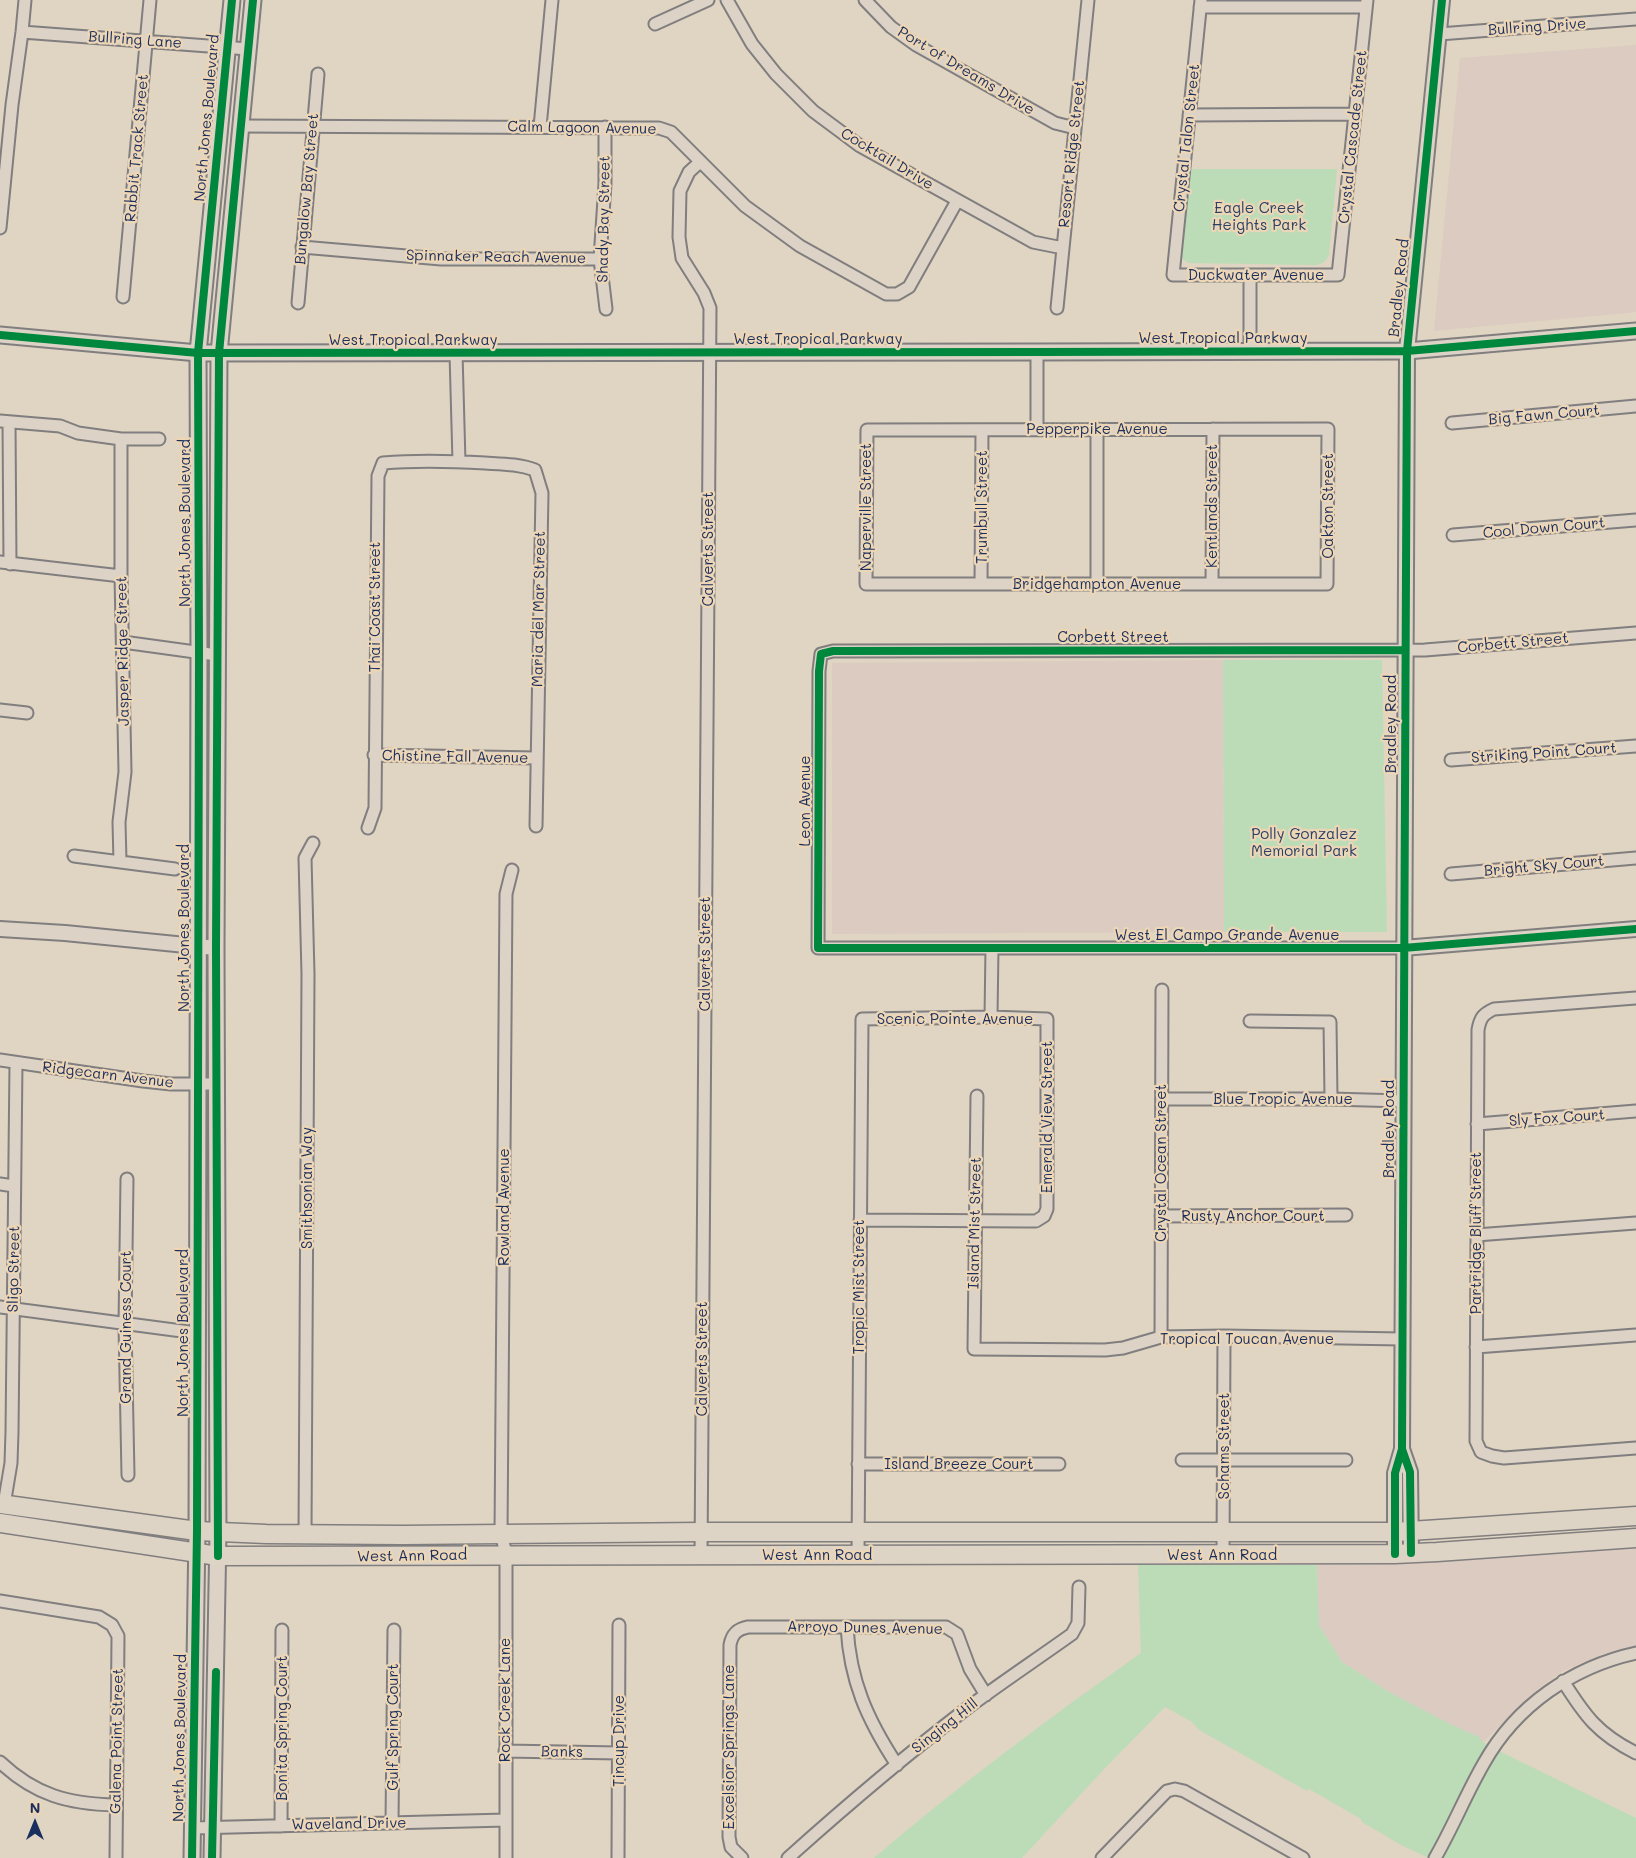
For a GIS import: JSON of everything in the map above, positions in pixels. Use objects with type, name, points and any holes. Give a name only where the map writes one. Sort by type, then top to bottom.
[{"type":"main road","name":"North Jones Boulevard","points":[[192,1858],[195,1553],[197,1531],[198,353],[232,0]]},
{"type":"main road","points":[[212,1858],[218,1556],[216,948],[219,353],[253,0]]},
{"type":"main road","name":"West Tropical Parkway","points":[[0,335],[198,353],[1250,352],[1406,351],[1636,331]]},
{"type":"main road","name":"West Ann Road","points":[[1,1506],[218,1533],[305,1534],[700,1555],[1403,1554],[1636,1538]]},
{"type":"main road","name":"West Ann Road","points":[[0,1523],[218,1556],[503,1544],[701,1532],[1403,1532],[1636,1516]]},
{"type":"street","points":[[0,228],[25,0]]},
{"type":"street","name":"Rabbit Track Street","points":[[123,297],[150,0]]},
{"type":"street","points":[[540,127],[552,0]]},
{"type":"street","points":[[655,24],[708,0]]},
{"type":"street","name":"Cocktail Drive","points":[[727,0],[752,44],[776,74],[813,111],[860,146],[1033,242],[1063,248]]},
{"type":"street","name":"Port of Dreams Drive","points":[[865,0],[891,27],[916,45],[1055,123],[1075,128]]},
{"type":"street","name":"Resort Ridge Street","points":[[1057,308],[1088,0]]},
{"type":"street","name":"Bradley Road","points":[[1403,1554],[1403,1532],[1395,1473],[1402,1449],[1406,351],[1442,0]]},
{"type":"street","points":[[1200,4],[1366,3]]},
{"type":"street","name":"Crystal Cascade Street","points":[[1338,275],[1366,3]]},
{"type":"street","name":"Crystal Talon Street","points":[[1173,275],[1200,4]]},
{"type":"street","name":"Bullring Drive","points":[[1439,34],[1636,19]]},
{"type":"street","name":"Bullring Lane","points":[[22,32],[248,49]]},
{"type":"street","name":"Bungalow Bay Street","points":[[298,304],[318,74]]},
{"type":"street","points":[[0,104],[12,105]]},
{"type":"street","points":[[1189,115],[1355,114]]},
{"type":"street","name":"Calm Lagoon Avenue","points":[[240,126],[659,128],[671,132],[745,206],[800,246],[886,294],[897,294],[909,287],[958,200]]},
{"type":"street","name":"Shady Bay Street","points":[[605,127],[605,184],[600,259],[606,309]]},
{"type":"street","name":"Calverts Street","points":[[700,162],[689,172],[680,191],[679,237],[682,258],[704,294],[710,308],[700,1555]]},
{"type":"street","name":"Spinnaker Reach Avenue","points":[[302,247],[441,259],[600,259]]},
{"type":"street","name":"Duckwater Avenue","points":[[1173,275],[1338,275]]},
{"type":"street","points":[[1250,275],[1250,352]]},
{"type":"street","points":[[1037,352],[1037,429]]},
{"type":"street","points":[[456,353],[459,462]]},
{"type":"street","name":"Big Fawn Court","points":[[1452,423],[1636,406]]},
{"type":"street","points":[[121,576],[5,563],[4,422],[60,426],[78,433],[159,440]]},
{"type":"street","points":[[1097,429],[1097,584]]},
{"type":"street","name":"Kentlands Street","points":[[1212,584],[1213,429]]},
{"type":"street","name":"Pepperpike Avenue","points":[[867,430],[1328,429]]},
{"type":"street","name":"Oakton Street","points":[[1327,584],[1328,429]]},
{"type":"street","name":"Naperville Street","points":[[866,584],[867,430]]},
{"type":"street","name":"Trumbull Street","points":[[981,584],[982,430]]},
{"type":"street","name":"Jasper Ridge Street","points":[[120,862],[119,822],[125,772],[121,576],[122,438]]},
{"type":"street","name":"Thai Coast Street","points":[[368,828],[375,808],[378,476],[383,463],[459,462]]},
{"type":"street","name":"Maria del Mar Street","points":[[459,462],[523,466],[535,470],[542,493],[536,826]]},
{"type":"street","name":"Cool Down Court","points":[[1453,535],[1636,520]]},
{"type":"street","name":"Bridgehampton Avenue","points":[[866,584],[1327,584]]},
{"type":"street","name":"Corbett Street","points":[[821,654],[833,651],[1425,650],[1636,633]]},
{"type":"street","points":[[123,642],[217,655]]},
{"type":"street","name":"Leon Avenue","points":[[818,948],[819,671],[821,654]]},
{"type":"street","points":[[0,710],[27,713]]},
{"type":"street","name":"Striking Point Court","points":[[1451,760],[1636,746]]},
{"type":"street","name":"Chistine Fall Avenue","points":[[374,755],[536,758]]},
{"type":"street","name":"Smithsonian Way","points":[[305,1534],[308,974],[305,858],[313,843]]},
{"type":"street","points":[[74,856],[175,869]]},
{"type":"street","name":"Bright Sky Court","points":[[1451,874],[1636,858]]},
{"type":"street","name":"Rowland Avenue","points":[[503,1544],[506,894],[512,870]]},
{"type":"street","points":[[0,929],[65,933],[216,948]]},
{"type":"street","name":"West El Campo Grande Avenue","points":[[818,948],[1404,948],[1636,929]]},
{"type":"street","points":[[991,1017],[992,948]]},
{"type":"street","name":"Crystal Ocean Street","points":[[1161,1337],[1162,990]]},
{"type":"street","name":"Partridge Bluff Street","points":[[1636,998],[1494,1010],[1484,1014],[1479,1021],[1476,1235],[1476,1441],[1481,1452],[1504,1458],[1636,1448]]},
{"type":"street","name":"Scenic Pointe Avenue","points":[[862,1019],[991,1017],[1047,1019]]},
{"type":"street","name":"Tropic Mist Street","points":[[858,1555],[862,1019]]},
{"type":"street","name":"Emerald View Street","points":[[974,1221],[1036,1221],[1044,1216],[1047,1188],[1047,1019]]},
{"type":"street","points":[[1250,1021],[1330,1022],[1331,1099]]},
{"type":"street","name":"Ridgecarn Avenue","points":[[0,1060],[143,1081],[171,1084],[217,1084]]},
{"type":"street","name":"Sligo Street","points":[[1,1506],[11,1463],[16,1063]]},
{"type":"street","name":"Island Mist Street","points":[[974,1349],[974,1221],[977,1096]]},
{"type":"street","name":"Blue Tropic Avenue","points":[[1162,1099],[1403,1101]]},
{"type":"street","name":"Sly Fox Court","points":[[1477,1124],[1636,1111]]},
{"type":"street","name":"Grand Guiness Court","points":[[127,1179],[125,1325],[128,1475]]},
{"type":"street","points":[[0,1184],[14,1186]]},
{"type":"street","name":"Rusty Anchor Court","points":[[1161,1216],[1346,1215]]},
{"type":"street","points":[[860,1220],[974,1221]]},
{"type":"street","points":[[1476,1235],[1636,1223]]},
{"type":"street","points":[[0,1307],[197,1333]]},
{"type":"street","points":[[1476,1347],[1636,1335]]},
{"type":"street","name":"Tropical Toucan Avenue","points":[[974,1349],[1105,1350],[1122,1348],[1161,1337],[1224,1336],[1402,1339]]},
{"type":"street","name":"Schams Street","points":[[1223,1555],[1224,1336]]},
{"type":"street","points":[[0,1430],[12,1432]]},
{"type":"street","points":[[1182,1460],[1346,1460]]},
{"type":"street","name":"Island Breeze Court","points":[[858,1464],[1059,1464]]},
{"type":"street","name":"Rock Creek Lane","points":[[503,1544],[506,1858]]},
{"type":"street","name":"Singing Hill","points":[[788,1858],[897,1764],[986,1695],[1072,1634],[1078,1623],[1078,1587]]},
{"type":"street","name":"Galena Point Street","points":[[0,1601],[99,1617],[112,1625],[118,1636],[116,1858]]},
{"type":"street","name":"Tincup Drive","points":[[618,1858],[620,1624]]},
{"type":"street","name":"Arroyo Dunes Avenue","points":[[735,1632],[748,1627],[941,1627],[950,1629],[959,1637],[970,1669],[986,1695]]},
{"type":"street","points":[[847,1627],[851,1662],[863,1705],[879,1737],[897,1764]]},
{"type":"street","name":"Bonita Spring Court","points":[[281,1826],[282,1630]]},
{"type":"street","name":"Gulf Spring Court","points":[[392,1823],[394,1630]]},
{"type":"street","name":"Excelsior Springs Lane","points":[[735,1632],[730,1645],[728,1837],[731,1847],[742,1858]]},
{"type":"street","points":[[1435,1858],[1485,1762],[1500,1739],[1532,1704],[1563,1681],[1604,1662],[1636,1653]]},
{"type":"street","points":[[1563,1681],[1582,1710],[1597,1727],[1614,1741],[1636,1753]]},
{"type":"street","name":"Banks","points":[[505,1751],[619,1753]]},
{"type":"street","points":[[0,1762],[28,1784],[52,1796],[87,1804],[116,1806]]},
{"type":"street","points":[[1102,1858],[1167,1792],[1174,1789],[1184,1791],[1303,1858]]},
{"type":"street","name":"Waveland Drive","points":[[193,1828],[506,1820]]},
{"type":"shaded area","points":[[1636,45],[1636,312],[1434,331],[1460,58]]},
{"type":"shaded area","points":[[1223,660],[1224,932],[832,934],[832,663]]},
{"type":"shaded area","points":[[1636,1548],[1636,1646],[1602,1654],[1561,1672],[1538,1689],[1483,1742],[1389,1692],[1342,1662],[1319,1625],[1317,1565]]},
{"type":"green space","name":"Eagle Creek Heights Park","points":[[1190,169],[1337,169],[1329,255],[1327,259],[1316,265],[1188,263],[1182,258],[1181,248]]},
{"type":"green space","name":"Polly Gonzalez Memorial Park","points":[[1223,660],[1382,660],[1387,932],[1224,932]]},
{"type":"green space","points":[[1138,1565],[1317,1565],[1319,1625],[1342,1662],[1389,1692],[1479,1737],[1483,1742],[1505,1754],[1636,1818],[1636,1858],[1429,1858],[1401,1845],[1309,1789],[1307,1791],[1199,1730],[1192,1722],[1165,1707],[1105,1768],[1022,1858],[874,1858],[1005,1752],[1141,1653]]},
{"type":"cycle path","points":[[192,1858],[197,1531],[198,353],[232,0]]},
{"type":"cycle path","points":[[218,1556],[216,948],[219,353],[253,0]]},
{"type":"cycle path","points":[[1395,1554],[1395,1473],[1402,1449],[1407,351],[1442,0]]},
{"type":"cycle path","points":[[0,335],[198,353],[1037,352],[1407,351],[1636,331]]},
{"type":"cycle path","points":[[1405,650],[833,651],[821,654],[819,671],[818,948],[1403,948],[1636,929]]},
{"type":"cycle path","points":[[1402,1449],[1410,1472],[1411,1553]]},
{"type":"cycle path","points":[[212,1858],[216,1672]]}]
